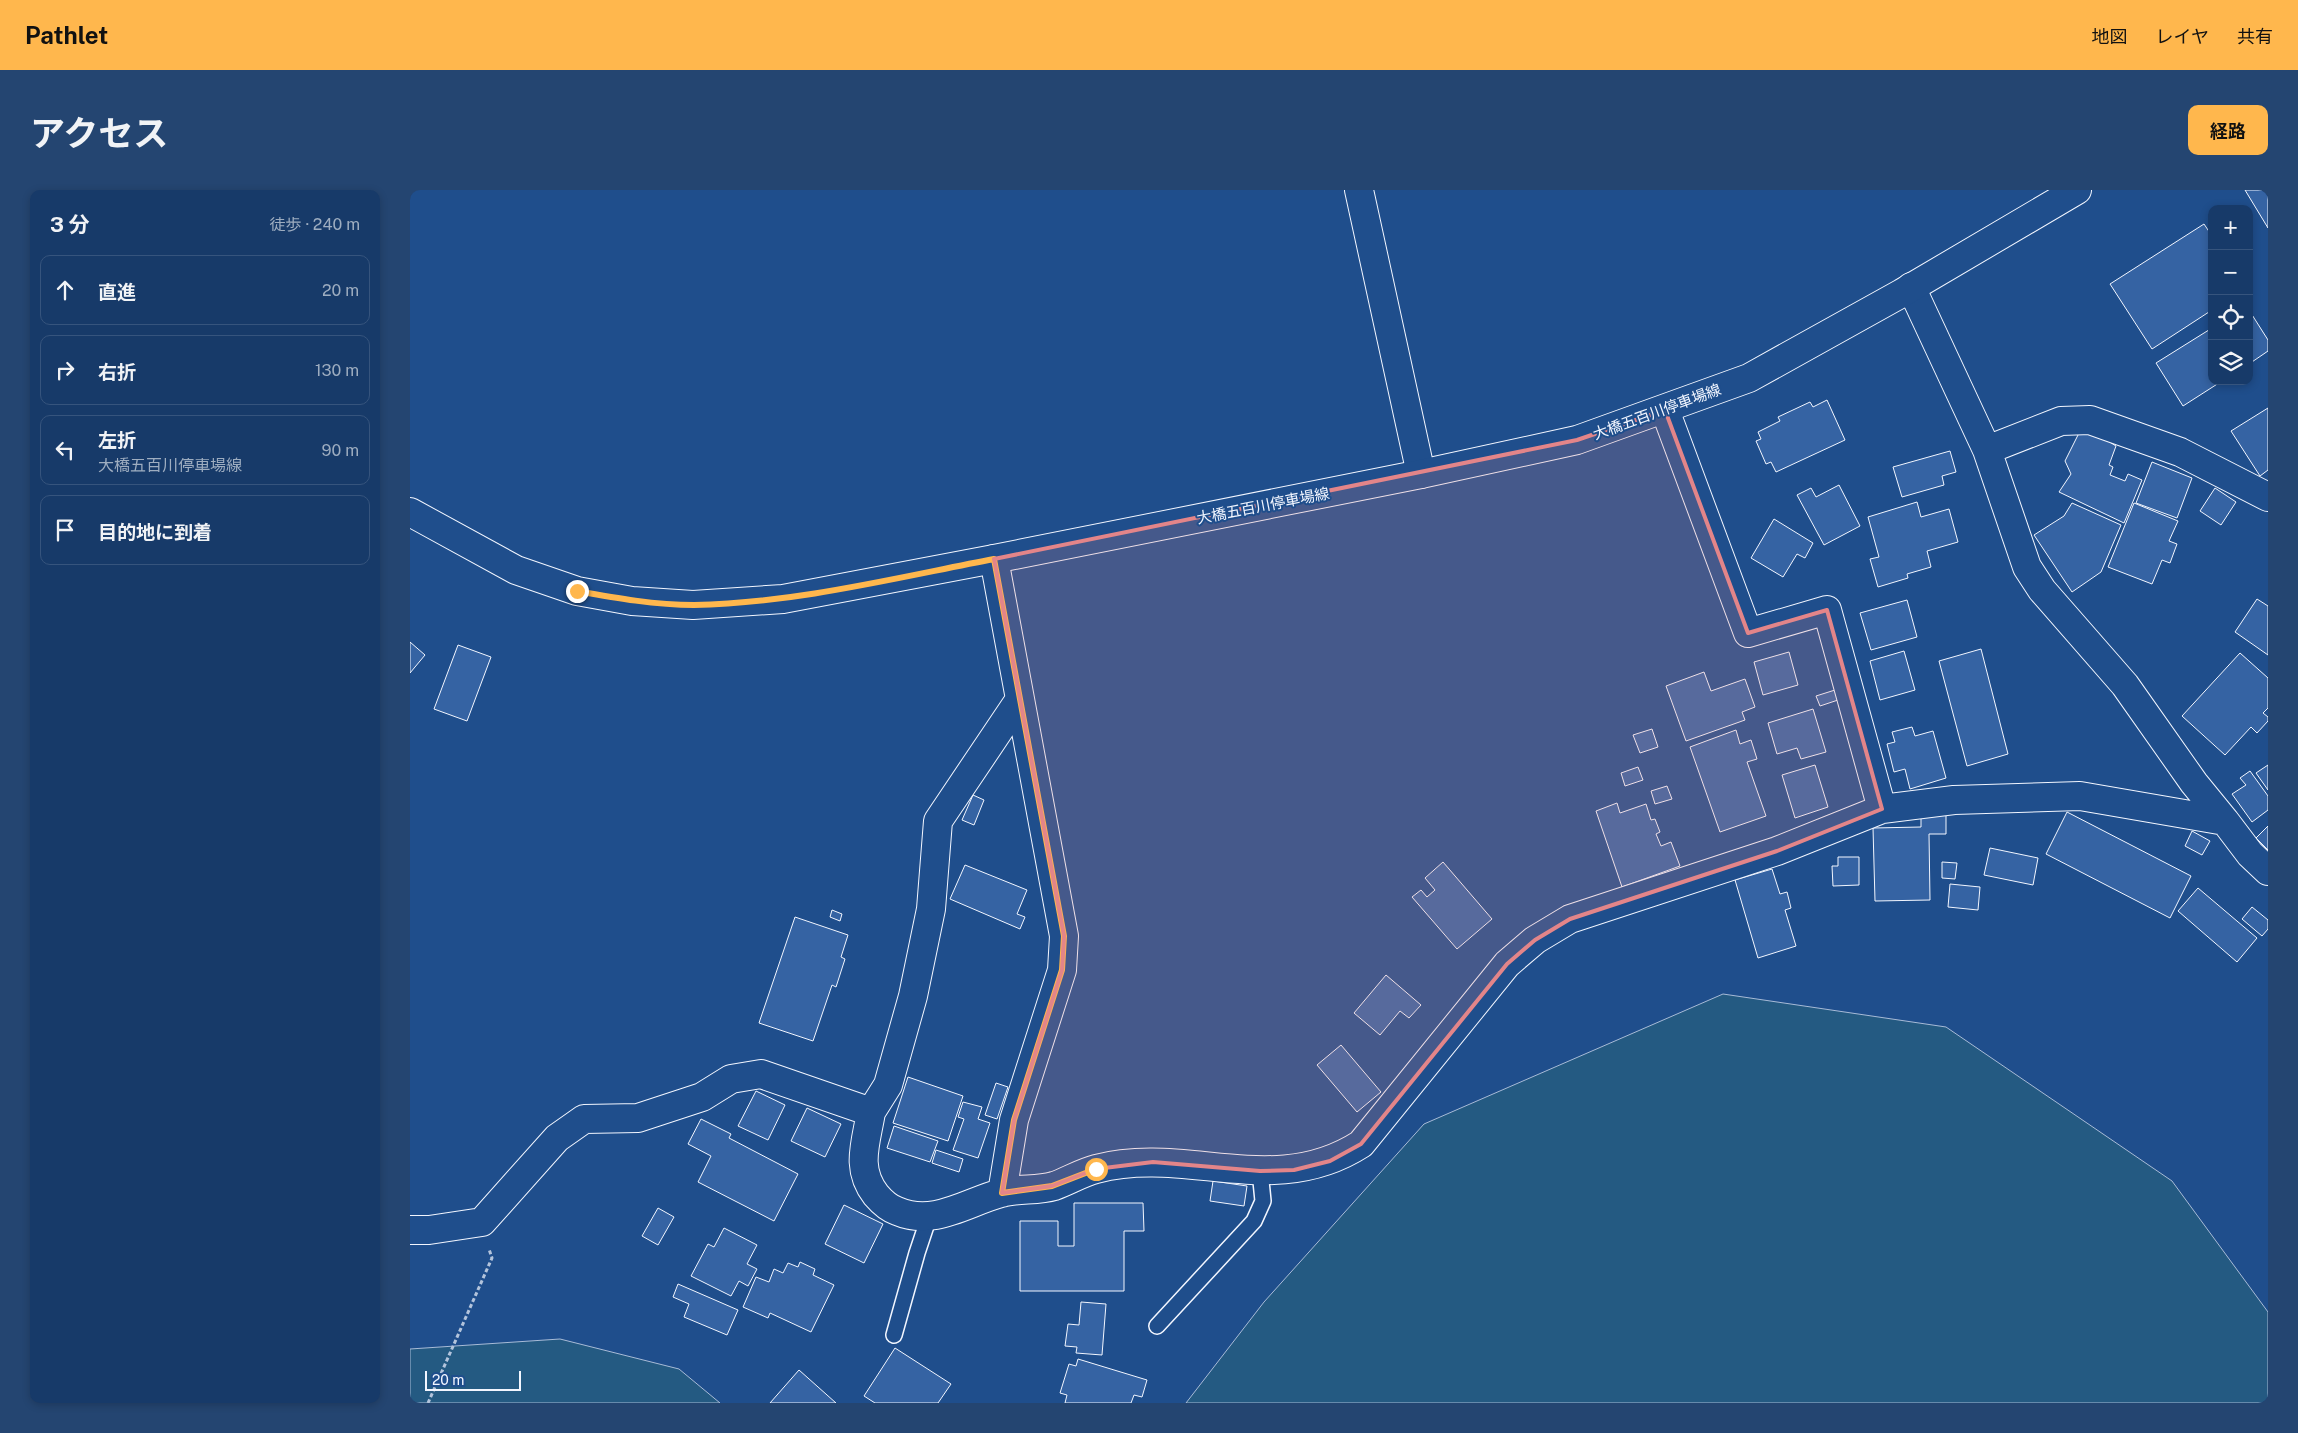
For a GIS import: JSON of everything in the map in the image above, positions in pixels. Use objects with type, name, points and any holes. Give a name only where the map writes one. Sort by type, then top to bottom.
[{"type":"street","points":[[1359,190],[1421,474]]},
{"type":"street","name":"大橋五百川停車場線","points":[[410,512],[516,570],[577,591],[632,601],[693,605],[783,599],[994,559],[1421,474],[1577,440],[1665,410],[1749,378],[1911,287],[2077,190]]},
{"type":"street","points":[[1911,287],[1986,450],[2027,567],[2042,590],[2125,685],[2194,783],[2250,854],[2268,871]]},
{"type":"street","points":[[1665,410],[1748,633],[1827,610],[1882,810]]},
{"type":"street","points":[[1986,450],[2061,421],[2090,420],[2180,452],[2268,497]]},
{"type":"street","points":[[994,559],[1064,936],[1062,970],[1014,1120],[1002,1193]]},
{"type":"street","points":[[1020,699],[938,821],[930,909],[913,996],[888,1085],[871,1112],[863,1161],[864,1175],[883,1204],[912,1216],[929,1216],[957,1210],[1002,1193],[1052,1186],[1096,1169],[1154,1162],[1260,1171],[1294,1170],[1330,1161],[1361,1144],[1507,964],[1535,940],[1570,919],[1777,851],[1882,810],[1954,800],[2080,796],[2225,820]]},
{"type":"street","points":[[410,1230],[429,1230],[482,1222],[557,1138],[584,1119],[638,1118],[702,1097],[731,1080],[761,1074],[871,1112]]},
{"type":"lane","points":[[1157,1326],[1254,1221],[1263,1201],[1260,1171]]},
{"type":"lane","points":[[894,1335],[929,1216]]},
{"type":"path","points":[[428,1403],[492,1258],[482,1222]]},
{"type":"highlighted area","points":[[1665,410],[1748,633],[1827,610],[1882,809],[1777,851],[1570,919],[1535,940],[1507,964],[1361,1144],[1330,1161],[1294,1170],[1260,1171],[1153,1162],[1096,1169],[1052,1186],[1002,1193],[1014,1120],[1062,970],[1064,936],[994,559],[1577,440]]},
{"type":"shaded area","points":[[1723,994],[1946,1027],[2172,1181],[2268,1312],[2268,1403],[1186,1403],[1264,1302],[1424,1124]]},
{"type":"shaded area","points":[[560,1339],[679,1369],[720,1403],[410,1403],[410,1349]]},
{"type":"building","points":[[2245,190],[2268,190],[2268,228]]},
{"type":"building","points":[[2204,224],[2208,230],[2208,313],[2152,349],[2110,284]]},
{"type":"building","points":[[2253,316],[2268,340],[2268,351],[2253,361]]},
{"type":"building","points":[[2208,330],[2208,385],[2216,385],[2183,406],[2156,363]]},
{"type":"building","points":[[1827,400],[1845,440],[1776,472],[1771,462],[1766,464],[1756,441],[1761,439],[1758,432],[1780,421],[1778,417],[1810,402],[1813,407]]},
{"type":"building","points":[[2268,408],[2268,470],[2260,476],[2231,431]]},
{"type":"building","points":[[2079,433],[2100,436],[2116,446],[2109,465],[2113,467],[2110,475],[2125,481],[2128,474],[2142,480],[2124,523],[2059,492],[2071,474],[2065,461]]},
{"type":"building","points":[[1950,451],[1956,472],[1942,476],[1944,485],[1902,497],[1893,467]]},
{"type":"building","points":[[2152,462],[2192,478],[2177,518],[2136,503]]},
{"type":"building","points":[[1839,485],[1860,526],[1824,545],[1797,495],[1811,488],[1816,497]]},
{"type":"building","points":[[2215,488],[2236,502],[2221,525],[2200,511]]},
{"type":"building","points":[[1917,502],[1921,517],[1949,509],[1958,542],[1927,551],[1931,567],[1907,574],[1908,578],[1878,587],[1870,559],[1879,557],[1868,517]]},
{"type":"building","points":[[2072,503],[2121,525],[2101,572],[2072,592],[2034,535],[2064,516]]},
{"type":"building","points":[[2134,503],[2178,521],[2169,541],[2177,544],[2170,563],[2162,560],[2152,584],[2108,567]]},
{"type":"building","points":[[1774,519],[1813,543],[1805,558],[1797,554],[1783,577],[1751,558]]},
{"type":"building","points":[[2257,599],[2268,606],[2268,655],[2235,632]]},
{"type":"building","points":[[1907,600],[1917,637],[1871,650],[1860,613]]},
{"type":"building","points":[[410,642],[425,655],[410,673]]},
{"type":"building","points":[[458,645],[491,657],[467,721],[434,709]]},
{"type":"building","points":[[1981,649],[2008,754],[1967,766],[1939,661]]},
{"type":"building","points":[[1904,651],[1915,690],[1880,700],[1870,661]]},
{"type":"building","points":[[1789,652],[1798,685],[1763,695],[1754,662]]},
{"type":"building","points":[[2240,653],[2268,678],[2268,708],[2263,713],[2268,717],[2268,721],[2257,733],[2251,727],[2225,755],[2182,716]]},
{"type":"building","points":[[1704,672],[1711,691],[1745,679],[1755,707],[1742,712],[1745,720],[1686,741],[1666,686]]},
{"type":"building","points":[[1835,690],[1838,700],[1820,706],[1816,696]]},
{"type":"building","points":[[1813,709],[1826,752],[1801,759],[1797,748],[1777,754],[1768,723]]},
{"type":"building","points":[[1912,727],[1915,736],[1933,731],[1946,778],[1910,789],[1905,769],[1894,772],[1887,744],[1895,742],[1892,732]]},
{"type":"building","points":[[1652,729],[1658,747],[1640,753],[1633,735]]},
{"type":"building","points":[[1736,730],[1740,744],[1751,740],[1757,759],[1747,762],[1766,816],[1720,832],[1690,747]]},
{"type":"building","points":[[1815,765],[1828,807],[1795,818],[1782,775]]},
{"type":"building","points":[[2268,765],[2268,790],[2256,773]]},
{"type":"building","points":[[1638,767],[1643,780],[1625,786],[1621,773]]},
{"type":"building","points":[[2250,771],[2268,796],[2268,810],[2252,822],[2232,794],[2246,785],[2240,778]]},
{"type":"building","points":[[1667,786],[1672,799],[1655,804],[1651,791]]},
{"type":"building","points":[[973,795],[984,800],[974,825],[962,820]]},
{"type":"building","points":[[1617,803],[1620,813],[1646,804],[1651,820],[1655,819],[1660,832],[1656,834],[1661,846],[1671,842],[1680,866],[1622,887],[1596,811]]},
{"type":"building","points":[[2067,812],[2191,876],[2170,918],[2046,854]]},
{"type":"building","points":[[1946,814],[1946,834],[1929,834],[1930,900],[1875,901],[1873,828],[1921,827],[1921,815]]},
{"type":"building","points":[[2268,826],[2268,850],[2256,838]]},
{"type":"building","points":[[2192,831],[2210,841],[2202,855],[2185,846]]},
{"type":"building","points":[[1990,848],[2038,858],[2033,885],[1984,875]]},
{"type":"building","points":[[1838,857],[1859,857],[1859,885],[1833,886],[1832,866],[1838,866]]},
{"type":"building","points":[[1443,862],[1492,919],[1457,949],[1412,897],[1421,890],[1427,897],[1435,890],[1425,878]]},
{"type":"building","points":[[1942,862],[1957,863],[1955,879],[1942,878]]},
{"type":"building","points":[[965,865],[1027,890],[1017,914],[1025,917],[1020,929],[950,899]]},
{"type":"building","points":[[1772,869],[1780,894],[1787,892],[1791,908],[1785,910],[1796,946],[1758,958],[1735,880]]},
{"type":"building","points":[[1950,884],[1980,887],[1978,910],[1948,907]]},
{"type":"building","points":[[2198,888],[2257,938],[2237,962],[2178,911]]},
{"type":"building","points":[[2252,907],[2268,920],[2268,929],[2262,936],[2242,919]]},
{"type":"building","points":[[832,910],[842,914],[840,921],[830,917]]},
{"type":"building","points":[[795,917],[848,935],[841,957],[845,959],[836,987],[832,985],[813,1041],[759,1023]]},
{"type":"building","points":[[1386,975],[1421,1005],[1409,1018],[1400,1011],[1380,1035],[1354,1013]]},
{"type":"building","points":[[1341,1045],[1381,1092],[1357,1112],[1317,1065]]},
{"type":"building","points":[[908,1077],[963,1096],[948,1141],[893,1123]]},
{"type":"building","points":[[996,1083],[1008,1087],[997,1119],[985,1115]]},
{"type":"building","points":[[756,1091],[785,1105],[768,1140],[738,1126]]},
{"type":"building","points":[[963,1102],[982,1107],[978,1119],[990,1123],[978,1158],[953,1150],[964,1119],[958,1117]]},
{"type":"building","points":[[807,1108],[841,1124],[825,1157],[791,1141]]},
{"type":"building","points":[[701,1119],[731,1134],[729,1138],[798,1174],[774,1221],[698,1182],[711,1156],[688,1144]]},
{"type":"building","points":[[894,1126],[938,1141],[930,1162],[887,1148]]},
{"type":"building","points":[[936,1150],[963,1159],[959,1172],[932,1163]]},
{"type":"building","points":[[1213,1181],[1247,1186],[1244,1206],[1210,1201]]},
{"type":"building","points":[[1074,1203],[1143,1203],[1144,1231],[1124,1231],[1124,1291],[1020,1291],[1020,1221],[1058,1221],[1058,1246],[1074,1246]]},
{"type":"building","points":[[844,1205],[883,1224],[864,1263],[825,1244]]},
{"type":"building","points":[[658,1208],[674,1217],[658,1245],[642,1236]]},
{"type":"building","points":[[724,1228],[757,1245],[747,1264],[757,1269],[748,1286],[739,1281],[731,1296],[691,1276],[708,1244],[714,1247]]},
{"type":"building","points":[[800,1262],[815,1269],[813,1275],[834,1285],[811,1332],[770,1313],[768,1318],[743,1307],[756,1277],[769,1282],[774,1269],[783,1273],[788,1263],[798,1267]]},
{"type":"building","points":[[678,1284],[738,1310],[727,1335],[684,1317],[689,1304],[673,1297]]},
{"type":"building","points":[[1081,1302],[1106,1304],[1102,1355],[1076,1353],[1077,1347],[1065,1346],[1068,1324],[1079,1325]]},
{"type":"building","points":[[895,1348],[951,1384],[938,1403],[875,1403],[864,1396]]},
{"type":"building","points":[[1078,1359],[1147,1380],[1142,1397],[1134,1395],[1131,1403],[1065,1403],[1067,1395],[1060,1393],[1069,1364],[1076,1366]]},
{"type":"building","points":[[799,1370],[836,1403],[770,1403]]},
{"type":"route","points":[[577,591],[632,601],[693,605],[783,599],[994,559],[1064,936],[1062,970],[1014,1120],[1002,1193],[1052,1186],[1096,1169]]}]
